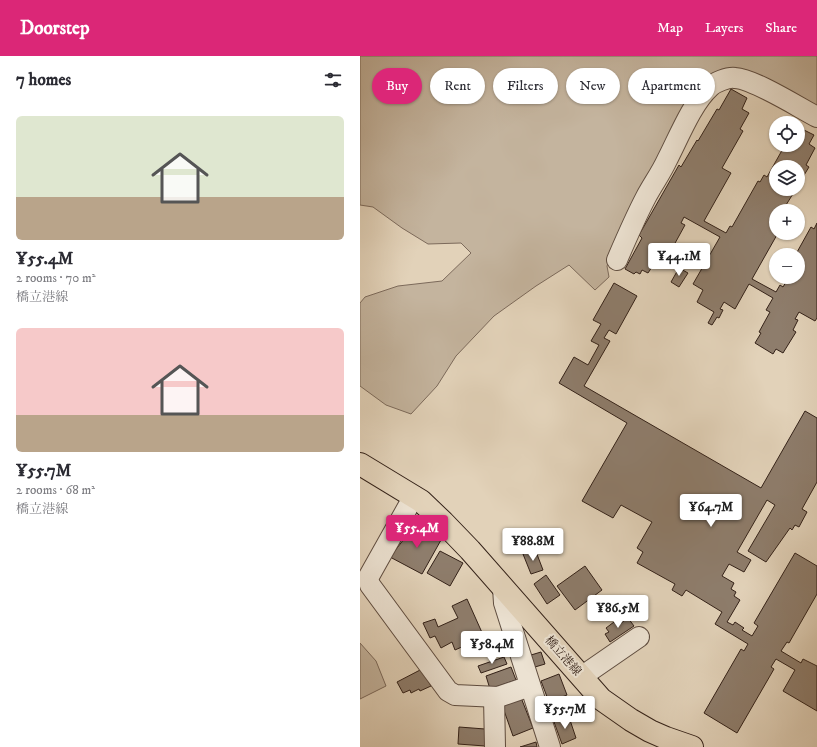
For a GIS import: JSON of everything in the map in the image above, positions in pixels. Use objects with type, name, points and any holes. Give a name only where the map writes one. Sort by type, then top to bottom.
[{"type":"main road","name":"橋立港線","points":[[360,464],[414,496],[443,522],[504,588],[601,699],[631,720],[666,738],[692,747]]},
{"type":"street","points":[[617,260],[646,196],[666,162],[693,108],[710,87],[724,80],[734,78],[743,80],[758,85],[817,117]]},
{"type":"street","points":[[414,496],[368,578],[370,585],[448,690],[455,695],[498,697],[530,686]]},
{"type":"street","points":[[504,588],[504,603],[550,747]]},
{"type":"street","points":[[581,677],[638,637]]},
{"type":"street","points":[[494,697],[495,747]]},
{"type":"shaded area","points":[[360,56],[817,56],[817,110],[727,71],[715,89],[715,68],[628,68],[628,104],[705,104],[630,218],[607,266],[609,277],[595,290],[569,265],[536,286],[494,316],[456,356],[437,386],[411,414],[386,405],[360,386],[360,303],[365,297],[398,286],[442,281],[471,253],[461,243],[428,244],[402,228],[373,207],[360,205]]},
{"type":"shaded area","points":[[360,643],[376,661],[386,686],[360,699]]},
{"type":"building","points":[[731,89],[747,98],[742,109],[749,113],[740,129],[743,131],[722,168],[731,173],[704,221],[726,233],[730,226],[732,227],[758,181],[760,182],[764,175],[767,177],[769,173],[769,196],[792,196],[787,204],[769,204],[769,240],[774,240],[752,279],[776,292],[780,285],[783,287],[785,284],[805,284],[805,248],[799,248],[811,227],[814,229],[817,223],[817,318],[815,321],[799,312],[795,319],[798,320],[793,330],[796,332],[783,353],[776,349],[773,354],[755,343],[770,312],[766,310],[773,298],[749,284],[735,309],[724,302],[720,309],[723,310],[719,318],[717,317],[712,325],[708,323],[714,312],[697,302],[703,290],[693,284],[720,237],[684,217],[681,223],[685,225],[668,256],[666,255],[660,266],[652,261],[649,265],[652,267],[648,273],[642,270],[640,274],[636,272],[634,274],[625,269],[642,238],[639,235],[679,165],[681,167],[717,109],[719,110]]},
{"type":"building","points":[[805,130],[814,135],[809,144],[815,148],[806,165],[809,167],[805,174],[805,160],[777,160],[781,152],[805,152]]},
{"type":"building","points":[[679,268],[688,273],[679,287],[671,282]]},
{"type":"building","points":[[614,283],[637,296],[616,334],[609,330],[604,338],[610,341],[584,386],[761,488],[805,411],[817,418],[817,482],[802,509],[807,512],[799,527],[795,525],[792,530],[790,528],[766,562],[748,551],[775,505],[767,500],[737,552],[751,560],[744,572],[729,564],[722,576],[734,583],[731,589],[736,592],[734,596],[740,600],[727,622],[733,625],[735,622],[744,628],[742,630],[752,636],[758,626],[754,623],[795,553],[817,566],[817,594],[789,643],[787,642],[781,651],[801,663],[803,659],[817,666],[817,711],[783,691],[795,670],[776,659],[771,667],[774,669],[737,733],[704,713],[741,649],[744,651],[748,644],[715,624],[722,612],[686,590],[682,596],[672,590],[675,584],[637,563],[643,552],[637,548],[652,522],[621,505],[613,518],[582,501],[627,423],[559,383],[574,357],[588,365],[599,345],[591,341],[601,324],[593,320]]},
{"type":"building","points":[[415,525],[441,540],[422,574],[390,557]]},
{"type":"building","points":[[535,549],[543,570],[531,574],[523,554]]},
{"type":"building","points":[[440,551],[463,563],[450,586],[427,573]]},
{"type":"building","points":[[585,566],[602,590],[575,610],[557,586]]},
{"type":"building","points":[[546,575],[560,595],[547,604],[534,584]]},
{"type":"building","points":[[467,599],[484,637],[455,650],[452,642],[441,648],[435,636],[430,638],[423,623],[435,619],[438,627],[458,618],[452,606]]},
{"type":"building","points":[[628,618],[634,626],[610,642],[605,634],[609,632],[606,628],[618,619],[621,623]]},
{"type":"building","points":[[541,652],[545,664],[535,667],[531,655]]},
{"type":"building","points":[[504,657],[507,664],[481,673],[478,666]]},
{"type":"building","points":[[511,667],[516,680],[490,689],[486,676]]},
{"type":"building","points":[[422,669],[431,686],[420,691],[419,689],[411,693],[410,690],[403,693],[397,682]]},
{"type":"building","points":[[559,674],[567,695],[549,702],[541,681]]},
{"type":"building","points":[[520,695],[533,728],[513,736],[501,702]]},
{"type":"building","points":[[569,717],[576,738],[562,744],[554,722]]},
{"type":"building","points":[[459,727],[485,729],[485,746],[458,744]]},
{"type":"building","points":[[536,742],[537,747],[520,747]]}]
